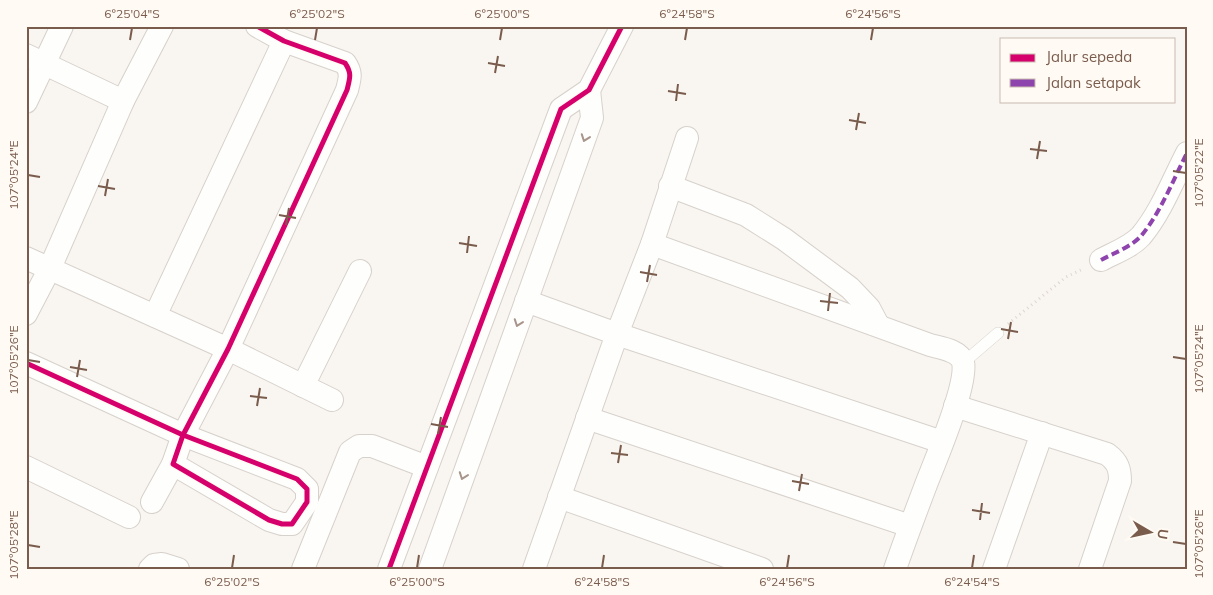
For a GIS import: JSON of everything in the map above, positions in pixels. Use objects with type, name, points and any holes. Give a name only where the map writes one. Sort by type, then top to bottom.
[{"type":"street","points":[[26,102],[36,59],[62,26]]},
{"type":"street","points":[[26,314],[50,268],[123,100],[162,26]]},
{"type":"street","points":[[152,502],[173,464],[183,435],[228,348],[347,90],[350,79],[350,70],[345,63],[284,41],[257,26]]},
{"type":"street","points":[[389,569],[561,109],[588,90],[622,26]]},
{"type":"street","points":[[155,316],[284,41]]},
{"type":"street","points":[[36,59],[123,100]]},
{"type":"street","points":[[430,569],[592,118],[588,90]]},
{"type":"street","points":[[534,569],[617,334],[652,244],[687,138]]},
{"type":"street","points":[[1101,260],[1124,249],[1140,237],[1155,215],[1187,153]]},
{"type":"street","points":[[670,186],[746,215],[784,239],[850,288],[869,308],[878,325]]},
{"type":"street","points":[[652,244],[930,345],[950,350],[959,356],[963,363],[960,390],[895,569]]},
{"type":"street","points":[[26,258],[228,348],[332,400]]},
{"type":"street","points":[[303,386],[360,271]]},
{"type":"street","points":[[526,301],[617,334],[942,442]]},
{"type":"street","points":[[26,363],[183,435],[297,479],[307,489],[307,502],[292,524],[282,524],[269,520],[173,464]]},
{"type":"street","points":[[955,406],[1107,454],[1115,460],[1120,469],[1120,482],[1090,569]]},
{"type":"street","points":[[587,418],[910,526]]},
{"type":"street","points":[[994,569],[1042,433]]},
{"type":"street","points":[[303,569],[350,452],[359,446],[372,446],[427,467]]},
{"type":"street","points":[[26,467],[129,517]]},
{"type":"street","points":[[559,497],[762,569]]},
{"type":"street","points":[[150,569],[154,565],[162,564],[178,569]]},
{"type":"lane","points":[[963,363],[998,332]]},
{"type":"path","points":[[998,332],[1066,277],[1101,260]]},
{"type":"marked path","points":[[1101,260],[1127,247],[1141,236],[1161,206],[1187,153]]},
{"type":"cycle path","points":[[26,363],[183,435],[297,479],[307,489],[307,502],[292,524],[282,524],[269,520],[173,464],[183,435],[228,349],[349,82],[350,73],[345,63],[284,41],[257,26]]},
{"type":"cycle path","points":[[389,569],[561,109],[589,90],[622,26]]}]
